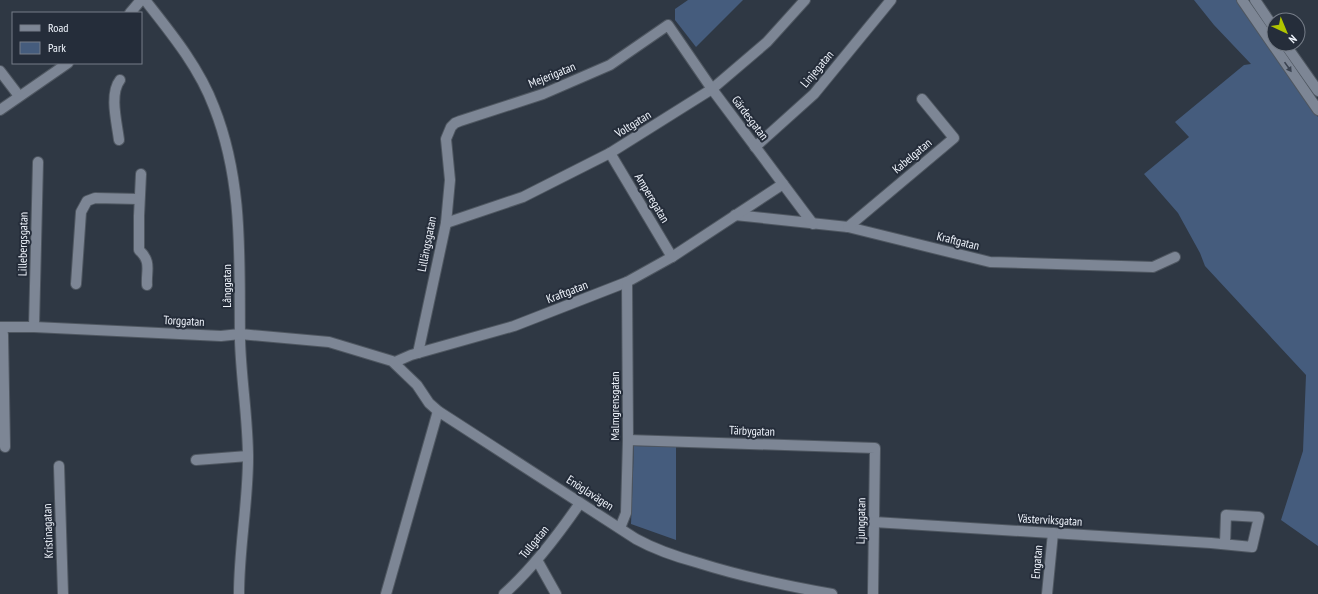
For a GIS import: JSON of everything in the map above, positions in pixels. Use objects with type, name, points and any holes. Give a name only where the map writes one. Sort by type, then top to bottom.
[{"type":"street","points":[[131,12],[141,0]]},
{"type":"street","name":"Långgatan","points":[[146,0],[178,42],[214,106],[223,133],[237,200],[241,270],[240,334],[248,456],[246,503],[239,565],[239,594]]},
{"type":"street","name":"Voltgatan","points":[[446,223],[523,197],[610,153],[712,89],[767,42],[805,0]]},
{"type":"street","name":"Linjegatan","points":[[755,147],[814,94],[891,0]]},
{"type":"street","points":[[1242,0],[1318,110]]},
{"type":"street","points":[[1255,0],[1266,16]]},
{"type":"street","name":"Gärdesgatan","points":[[668,26],[712,89],[813,224]]},
{"type":"street","name":"Mejerigatan","points":[[446,139],[451,127],[455,123],[543,94],[610,65],[668,26]]},
{"type":"street","points":[[1291,52],[1318,91]]},
{"type":"street","points":[[0,110],[67,64]]},
{"type":"street","points":[[0,71],[19,96]]},
{"type":"street","points":[[119,140],[115,116],[115,98],[116,85],[120,80]]},
{"type":"street","name":"Kabelgatan","points":[[848,227],[954,138],[922,99]]},
{"type":"street","name":"Lillängsgatan","points":[[418,353],[446,223],[450,180],[446,139]]},
{"type":"street","name":"Amperegatan","points":[[610,153],[672,257]]},
{"type":"street","name":"Lillebergsgatan","points":[[34,327],[38,162]]},
{"type":"street","points":[[141,174],[139,199],[139,250],[148,262],[147,285]]},
{"type":"street","name":"Kraftgatan","points":[[395,362],[418,353],[514,326],[627,282],[672,257],[783,184]]},
{"type":"street","points":[[76,284],[81,212],[87,201],[95,198],[139,199]]},
{"type":"street","name":"Kraftgatan","points":[[735,215],[848,227],[990,262],[1153,267],[1175,257]]},
{"type":"street","name":"Malmgrensgatan","points":[[620,528],[626,513],[628,440],[627,282]]},
{"type":"street","points":[[1,327],[3,335],[5,447]]},
{"type":"street","name":"Torggatan","points":[[1,327],[34,327],[221,336],[240,334],[329,342],[366,353]]},
{"type":"street","name":"Enöglavägen","points":[[366,353],[395,362],[417,385],[429,403],[438,411],[653,549],[772,583],[832,594]]},
{"type":"street","points":[[386,594],[438,411]]},
{"type":"street","name":"Tärbygatan","points":[[628,440],[875,448]]},
{"type":"street","name":"Ljunggatan","points":[[873,594],[875,448]]},
{"type":"street","points":[[196,460],[248,456]]},
{"type":"street","name":"Kristinagatan","points":[[59,466],[63,594]]},
{"type":"street","name":"Tullgatan","points":[[504,594],[537,560],[580,503]]},
{"type":"street","name":"Västerviksgatan","points":[[874,522],[1225,544]]},
{"type":"street","name":"Engatan","points":[[1047,594],[1053,533]]},
{"type":"street","points":[[537,560],[556,594]]},
{"type":"green space","points":[[688,0],[743,0],[696,47],[675,20],[675,9]]},
{"type":"green space","points":[[1194,0],[1237,0],[1266,42],[1266,52],[1273,52],[1318,117],[1318,546],[1281,520],[1303,451],[1306,375],[1205,266],[1200,253],[1178,213],[1144,174],[1189,137],[1175,122],[1244,65],[1251,64],[1214,25]]},
{"type":"green space","points":[[634,446],[676,447],[676,540],[631,524]]}]
